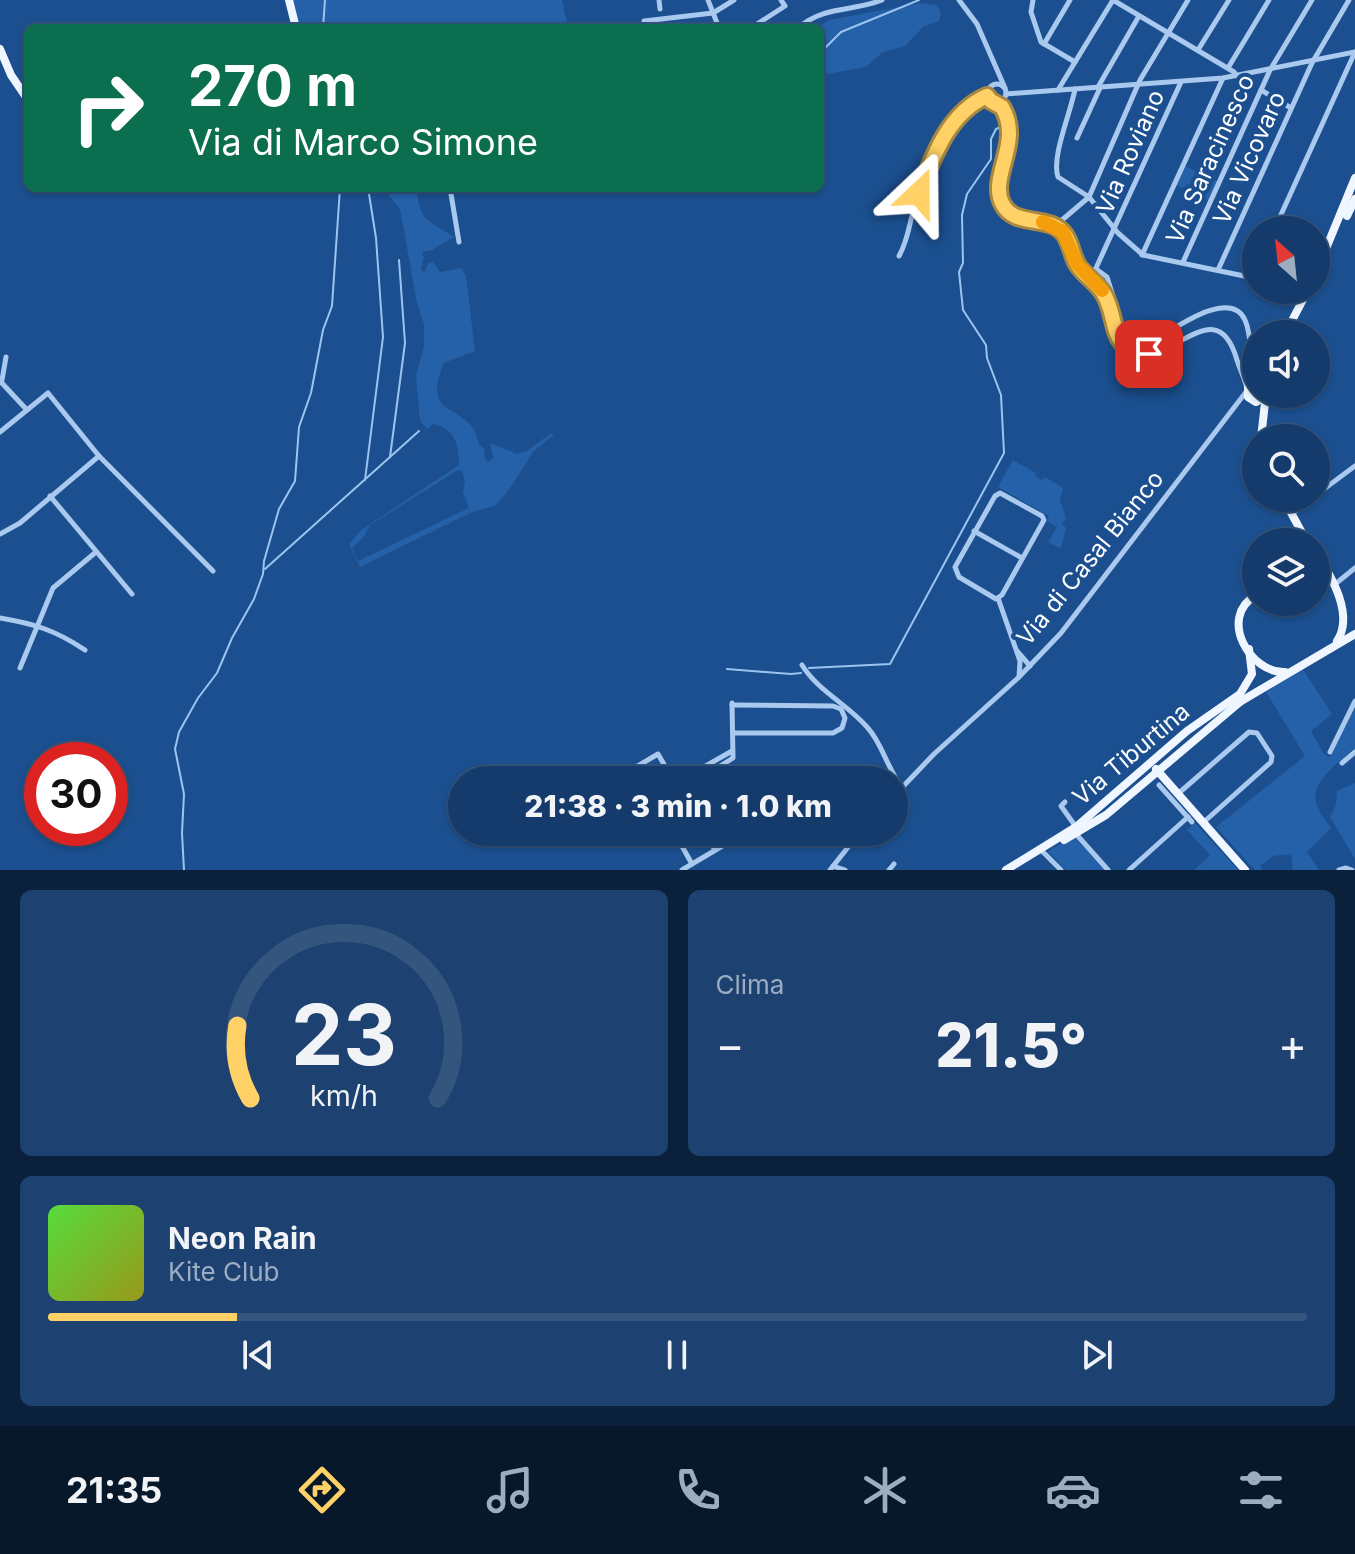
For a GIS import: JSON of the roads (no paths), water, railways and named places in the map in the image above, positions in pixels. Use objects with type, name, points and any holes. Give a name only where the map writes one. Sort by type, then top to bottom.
[{"type":"main road","points":[[289,0],[295,24]]},
{"type":"main road","points":[[0,49],[11,75],[24,94]]},
{"type":"main road","points":[[1330,242],[1355,178]]},
{"type":"main road","points":[[1330,252],[1355,199]]},
{"type":"main road","points":[[1330,577],[1344,611],[1354,623]]},
{"type":"main road","points":[[1242,606],[1237,617],[1238,629],[1249,649],[1267,670],[1290,670]]},
{"type":"main road","points":[[1329,647],[1344,630],[1344,611]]},
{"type":"main road","points":[[1047,852],[1104,816],[1155,769],[1240,702],[1355,634]]},
{"type":"main road","name":"Via Tiburtina","points":[[1015,870],[1103,813],[1155,769],[1187,731],[1244,690],[1252,674],[1249,649]]},
{"type":"main road","points":[[1155,769],[1176,796],[1247,870]]},
{"type":"main road","name":"Via Tiburtina","points":[[1006,870],[1076,831],[1155,769]]},
{"type":"main road","points":[[1176,796],[1205,821],[1247,870]]},
{"type":"street","points":[[659,0],[660,9]]},
{"type":"street","points":[[708,0],[717,24]]},
{"type":"street","points":[[644,21],[713,13],[734,0]]},
{"type":"street","points":[[757,24],[785,6],[781,0]]},
{"type":"street","points":[[804,24],[824,12],[863,7],[882,0]]},
{"type":"street","points":[[959,0],[977,24],[1005,94],[1010,135],[1000,187],[1002,202],[1010,213],[1055,226],[1066,236],[1077,264],[1105,294],[1117,336],[1134,351],[1149,354],[1200,330],[1218,330],[1228,338],[1242,375]]},
{"type":"street","points":[[1033,0],[1031,12],[1044,44],[1075,62]]},
{"type":"street","points":[[1044,44],[1070,0]]},
{"type":"street","points":[[1058,90],[1113,0],[1237,76]]},
{"type":"street","points":[[1125,8],[1130,0]]},
{"type":"street","points":[[1055,226],[1089,197],[1140,82],[1188,0]]},
{"type":"street","points":[[1198,50],[1229,0]]},
{"type":"street","points":[[1228,68],[1269,0]]},
{"type":"street","name":"Via Saracinesco","points":[[1183,262],[1270,70],[1312,0]]},
{"type":"street","name":"Via Vicovaro","points":[[1218,270],[1313,61],[1349,0]]},
{"type":"street","points":[[1077,138],[1098,88],[1139,16]]},
{"type":"street","points":[[996,103],[1005,94],[1223,78],[1355,52]]},
{"type":"street","points":[[1280,216],[1355,52]]},
{"type":"street","points":[[899,256],[909,235],[917,197],[942,138],[968,109],[987,96],[994,85],[995,71]]},
{"type":"street","points":[[1142,255],[1223,78]]},
{"type":"street","name":"Via Roviano","points":[[1091,279],[1181,82]]},
{"type":"street","points":[[994,85],[1005,94]]},
{"type":"street","points":[[1075,89],[1056,174],[1089,197],[1114,230],[1142,255],[1242,275]]},
{"type":"street","points":[[1261,90],[1291,108]]},
{"type":"street","points":[[987,96],[1005,110]]},
{"type":"street","points":[[451,192],[459,242]]},
{"type":"street","points":[[1096,269],[1107,277],[1113,296]]},
{"type":"street","points":[[1150,343],[1218,307],[1233,307],[1245,320]]},
{"type":"street","points":[[1111,311],[1118,309]]},
{"type":"street","points":[[1173,330],[1179,341]]},
{"type":"street","points":[[6,357],[1,381],[27,410]]},
{"type":"street","points":[[1238,364],[1242,369]]},
{"type":"street","points":[[0,432],[48,393],[99,456],[213,571]]},
{"type":"street","name":"Via di Casal Bianco","points":[[908,781],[1045,650],[1242,400]]},
{"type":"street","points":[[0,534],[18,524],[99,456]]},
{"type":"street","points":[[1330,485],[1355,466]]},
{"type":"street","points":[[1000,493],[1044,519],[998,598],[956,573],[956,563],[1000,493]]},
{"type":"street","points":[[50,496],[132,594]]},
{"type":"street","points":[[974,531],[1022,558]]},
{"type":"street","points":[[20,668],[56,584],[96,552]]},
{"type":"street","points":[[1333,583],[1355,568]]},
{"type":"street","points":[[998,598],[1015,647],[1030,666]]},
{"type":"street","points":[[0,618],[38,624],[85,650]]},
{"type":"street","points":[[1022,659],[1045,650]]},
{"type":"street","points":[[1019,677],[1022,659]]},
{"type":"street","points":[[802,665],[813,680],[867,726],[890,766]]},
{"type":"street","points":[[1330,752],[1355,701]]},
{"type":"street","points":[[722,766],[731,760],[732,704],[833,706],[840,708],[845,718],[842,728],[834,733],[733,733]]},
{"type":"street","points":[[1129,870],[1174,829],[1190,820],[1176,796],[1249,732],[1257,733],[1272,756],[1271,762],[1205,821]]},
{"type":"street","points":[[705,766],[732,751]]},
{"type":"street","points":[[1342,763],[1355,752]]},
{"type":"street","points":[[638,766],[658,754],[665,766]]},
{"type":"street","points":[[1065,802],[1061,806],[1076,831],[1108,870]]},
{"type":"street","points":[[682,846],[692,864]]},
{"type":"street","points":[[713,846],[715,850]]},
{"type":"street","points":[[682,870],[722,846]]},
{"type":"street","points":[[831,868],[849,846]]},
{"type":"street","points":[[1047,852],[1061,870]]},
{"type":"street","points":[[889,870],[894,864]]},
{"type":"street","points":[[831,868],[845,870]]},
{"type":"street","points":[[1339,870],[1352,870]]},
{"type":"waterway","points":[[323,24],[325,0]]},
{"type":"waterway","points":[[824,49],[841,32],[919,0]]},
{"type":"waterway","points":[[809,668],[890,664],[1004,453],[1001,395],[987,358],[986,345],[963,310],[959,272],[963,263],[962,215],[967,194],[991,159],[991,139],[996,129],[1003,126]]},
{"type":"waterway","points":[[184,870],[184,794],[175,749],[179,732],[198,698],[217,673],[254,599],[279,509],[295,481],[299,427],[311,393],[323,330],[332,306],[340,192]]},
{"type":"waterway","points":[[365,480],[383,337],[376,238],[369,194]]},
{"type":"waterway","points":[[390,457],[405,343],[399,260]]},
{"type":"waterway","points":[[265,569],[419,431]]},
{"type":"waterway","points":[[727,669],[801,673]]}]
